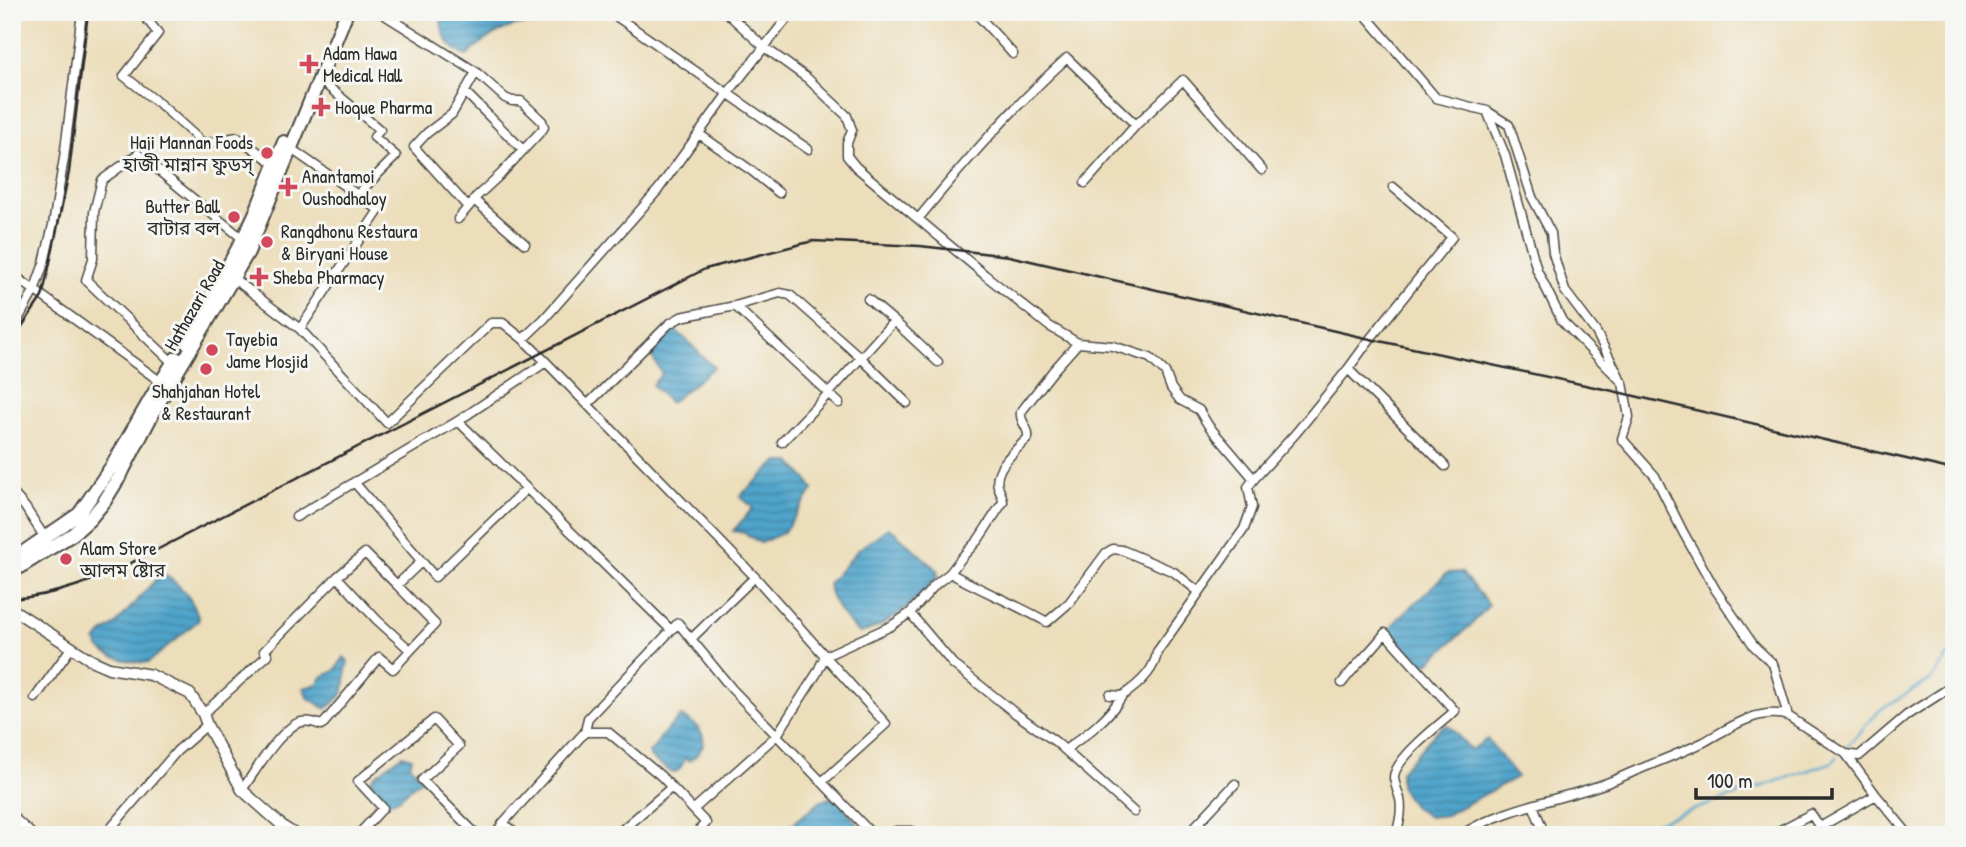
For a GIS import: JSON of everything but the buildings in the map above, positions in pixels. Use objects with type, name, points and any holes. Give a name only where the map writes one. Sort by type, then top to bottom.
[{"type":"highway","name":"Hathazari Road","points":[[12,560],[79,514],[212,298],[255,214],[339,12]]},
{"type":"highway","name":"Hathazari Road","points":[[12,572],[73,534],[90,519],[120,477],[155,409],[233,278],[262,219],[347,12]]},
{"type":"street","points":[[12,330],[34,291],[53,225],[82,12]]},
{"type":"street","points":[[141,12],[158,33],[124,76],[204,144],[237,137],[275,164]]},
{"type":"street","points":[[380,12],[477,72],[505,98],[521,101],[542,121],[542,130],[458,219]]},
{"type":"street","points":[[610,12],[808,149]]},
{"type":"street","points":[[726,12],[764,47],[807,78],[847,116],[852,130],[847,143],[847,156],[856,167],[1049,326],[1078,343],[1113,346],[1150,358],[1165,372],[1171,388],[1180,400],[1199,410],[1208,425],[1254,479]]},
{"type":"street","points":[[523,339],[658,190],[728,93],[792,12]]},
{"type":"street","points":[[975,12],[1013,54]]},
{"type":"street","points":[[1363,12],[1436,98],[1487,111],[1509,125],[1532,197],[1551,233],[1553,253],[1565,291],[1596,332],[1623,383],[1629,417],[1622,439],[1654,476],[1715,589],[1754,646],[1773,664],[1788,716]]},
{"type":"street","points":[[918,219],[1028,93],[1067,58],[1136,125]]},
{"type":"street","points":[[477,72],[452,114],[414,147],[471,204],[525,244]]},
{"type":"street","points":[[319,79],[380,130],[374,137],[396,156],[357,194]]},
{"type":"street","points":[[1085,183],[1136,125],[1183,80],[1262,170]]},
{"type":"street","points":[[465,92],[523,150]]},
{"type":"street","points":[[1487,111],[1504,155],[1537,270],[1562,321],[1623,383]]},
{"type":"street","points":[[699,134],[779,193]]},
{"type":"street","points":[[290,148],[379,210],[300,329]]},
{"type":"street","points":[[173,363],[86,279],[93,259],[94,212],[102,180],[138,154],[243,239]]},
{"type":"street","points":[[1065,750],[1098,726],[1112,712],[1122,696],[1132,689],[1156,662],[1157,652],[1244,529],[1252,508],[1248,487],[1296,433],[1452,237],[1393,187]]},
{"type":"street","points":[[12,274],[161,382]]},
{"type":"street","points":[[233,278],[300,329],[387,423],[491,323],[503,323],[523,339],[755,577],[886,724],[822,782]]},
{"type":"street","points":[[587,404],[669,324],[681,317],[780,293],[790,295],[860,357],[906,403]]},
{"type":"street","points":[[868,299],[938,362]]},
{"type":"street","points":[[735,306],[839,403]]},
{"type":"street","points":[[782,442],[894,321]]},
{"type":"street","points":[[694,809],[777,734],[825,656],[891,626],[910,612],[950,573],[978,540],[1003,502],[997,477],[1006,459],[1028,438],[1020,417],[1021,412],[1078,343]]},
{"type":"street","points":[[296,517],[458,421],[546,362]]},
{"type":"street","points":[[1348,369],[1445,466]]},
{"type":"street","points":[[458,421],[671,630]]},
{"type":"street","points":[[354,482],[435,578],[526,489]]},
{"type":"street","points":[[12,492],[45,538]]},
{"type":"street","points":[[950,573],[1047,622],[1069,603],[1106,553],[1113,549],[1122,550],[1174,572],[1199,592]]},
{"type":"street","points":[[203,714],[268,655],[264,650],[365,553],[435,624],[393,669],[379,657],[324,723],[307,721],[296,724],[282,737],[242,790]]},
{"type":"street","points":[[397,585],[421,562]]},
{"type":"street","points":[[337,577],[377,620],[410,650]]},
{"type":"street","points":[[692,638],[755,577]]},
{"type":"street","points":[[12,609],[71,648],[109,668],[151,675],[190,694],[242,790],[296,835]]},
{"type":"street","points":[[910,612],[953,664],[1065,750],[1134,812]]},
{"type":"street","points":[[495,835],[585,732],[588,718],[678,623],[732,689],[873,835]]},
{"type":"street","points":[[1342,683],[1385,634],[1455,711],[1416,744],[1395,771],[1394,780],[1401,802],[1397,831],[1401,835]]},
{"type":"street","points":[[34,698],[71,648]]},
{"type":"street","points":[[1846,754],[1859,756],[1907,715],[1954,685]]},
{"type":"street","points":[[1110,695],[1122,696]]},
{"type":"street","points":[[1461,835],[1478,824],[1602,785],[1689,749],[1742,722],[1764,714],[1777,713],[1788,716],[1846,754],[1909,835]]},
{"type":"street","points":[[358,835],[383,808],[358,781],[434,719],[459,747],[422,780],[477,835]]},
{"type":"street","points":[[104,835],[177,751],[207,725]]},
{"type":"street","points":[[585,732],[608,732],[672,787],[706,823],[698,831],[702,835]]},
{"type":"street","points":[[1187,835],[1235,784]]},
{"type":"street","points":[[616,835],[672,787]]},
{"type":"street","points":[[1771,835],[1811,814],[1820,827],[1876,795]]},
{"type":"street","points":[[1533,805],[1545,835]]},
{"type":"street","points":[[12,816],[33,835]]},
{"type":"street","points":[[503,823],[517,835]]},
{"type":"street","points":[[891,835],[896,831],[912,831],[916,835]]},
{"type":"street","points":[[1728,835],[1737,832],[1745,835]]},
{"type":"water","points":[[443,12],[547,12],[547,19],[540,23],[514,26],[501,31],[467,56],[455,49],[446,39],[442,26]]},
{"type":"water","points":[[669,326],[714,367],[670,403],[652,385],[662,374],[650,353],[650,344]]},
{"type":"water","points":[[777,462],[791,462],[813,490],[783,533],[760,543],[745,533],[733,531],[753,508],[740,496]]},
{"type":"water","points":[[888,528],[937,570],[938,576],[893,618],[860,633],[840,611],[828,584],[858,550]]},
{"type":"water","points":[[1461,572],[1489,605],[1425,666],[1410,654],[1390,630],[1393,624],[1447,573]]},
{"type":"water","points":[[165,575],[186,594],[199,620],[148,663],[110,656],[104,652],[96,641],[116,624],[159,576]]},
{"type":"water","points":[[344,657],[348,661],[343,692],[326,709],[307,697],[304,688],[317,684],[323,676],[335,671]]},
{"type":"water","points":[[681,716],[695,725],[703,736],[703,742],[697,755],[689,761],[686,758],[679,770],[673,773],[651,758],[649,752]]},
{"type":"water","points":[[1448,725],[1471,750],[1487,739],[1517,777],[1446,815],[1429,817],[1413,806],[1400,786],[1400,772],[1437,731]]},
{"type":"water","points":[[402,755],[412,758],[410,766],[422,777],[421,781],[396,800],[383,803],[382,797],[374,796],[371,792],[369,783],[374,776]]},
{"type":"water","points":[[835,796],[861,828],[855,835],[780,834],[821,801]]},
{"type":"waterway","points":[[1847,746],[1881,709],[1930,680],[1954,649]]},
{"type":"waterway","points":[[1620,835],[1833,762],[1837,757]]},
{"type":"railway","points":[[12,341],[42,297],[48,272],[69,172],[88,12]]},
{"type":"railway","points":[[12,599],[75,586],[135,561],[705,269],[813,241],[920,246],[1009,256],[1954,470]]},
{"type":"place","name":"Adam Hawa Medical Hall","points":[[309,64]]},
{"type":"place","name":"Hoque Pharma","points":[[321,107]]},
{"type":"place","name":"Haji Mannan Foods হাজী মান্নান ফুডস্","points":[[267,153]]},
{"type":"place","name":"Anantamoi Oushodhaloy","points":[[288,187]]},
{"type":"place","name":"Butter Ball বাটার বল","points":[[234,217]]},
{"type":"place","name":"Rangdhonu Restaura & Biryani House","points":[[267,242]]},
{"type":"place","name":"Sheba Pharmacy","points":[[259,277]]},
{"type":"place","name":"Tayebia Jame Mosjid","points":[[212,350]]},
{"type":"place","name":"Shahjahan Hotel & Restaurant","points":[[206,369]]},
{"type":"place","name":"Alam Store আলম ষ্টোর","points":[[66,559]]}]
